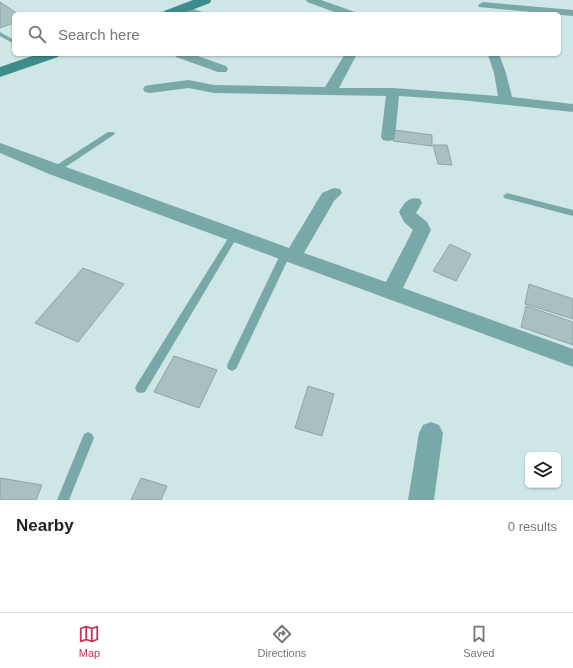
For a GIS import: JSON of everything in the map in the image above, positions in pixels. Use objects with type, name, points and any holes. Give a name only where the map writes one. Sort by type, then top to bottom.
[{"type":"street","points":[[175,12],[205,0]]},
{"type":"street","points":[[310,0],[345,12]]},
{"type":"street","points":[[483,6],[560,12]]},
{"type":"street","points":[[183,9],[193,12]]},
{"type":"street","points":[[561,12],[573,13]]},
{"type":"street","points":[[0,72],[40,56]]},
{"type":"street","points":[[186,56],[222,69]]},
{"type":"street","points":[[330,91],[350,56]]},
{"type":"street","points":[[494,56],[500,73],[506,102]]},
{"type":"street","points":[[150,89],[189,84],[221,89],[393,92],[460,96],[573,108]]},
{"type":"street","points":[[388,137],[393,92]]},
{"type":"street","points":[[0,148],[55,170],[235,234],[573,358]]},
{"type":"street","points":[[289,254],[328,197],[334,193]]},
{"type":"street","points":[[391,292],[422,230],[421,226],[410,218],[407,212],[414,202]]},
{"type":"street","points":[[421,500],[431,433]]},
{"type":"lane","points":[[0,34],[12,41]]},
{"type":"lane","points":[[55,170],[111,134]]},
{"type":"lane","points":[[507,196],[573,213]]},
{"type":"lane","points":[[141,388],[235,234]]},
{"type":"lane","points":[[232,366],[289,254]]},
{"type":"lane","points":[[63,500],[88,438]]},
{"type":"building","points":[[0,2],[15,12],[12,12],[12,24],[0,28]]},
{"type":"building","points":[[394,130],[432,135],[432,146],[393,141]]},
{"type":"building","points":[[433,145],[447,145],[452,165],[438,164]]},
{"type":"building","points":[[450,244],[471,254],[456,281],[433,271]]},
{"type":"building","points":[[83,268],[124,284],[78,342],[35,323]]},
{"type":"building","points":[[529,284],[573,299],[573,319],[525,304]]},
{"type":"building","points":[[526,306],[573,322],[573,345],[521,327]]},
{"type":"building","points":[[174,356],[217,370],[199,408],[154,392]]},
{"type":"building","points":[[308,386],[334,394],[322,436],[295,428]]},
{"type":"building","points":[[0,478],[42,485],[36,500],[0,500]]},
{"type":"building","points":[[141,478],[167,486],[161,500],[131,500]]}]
